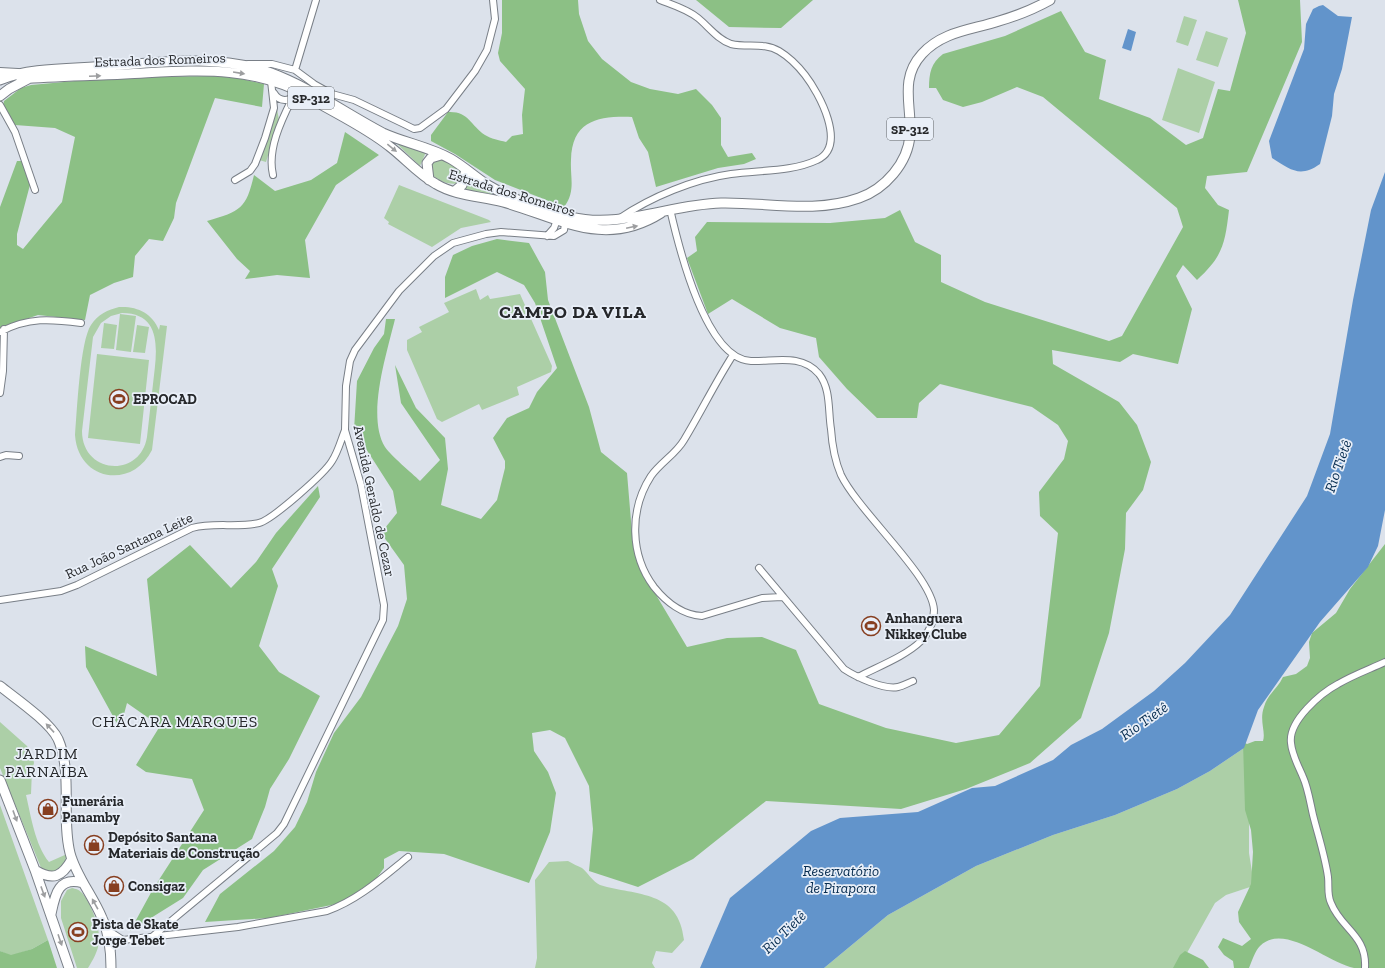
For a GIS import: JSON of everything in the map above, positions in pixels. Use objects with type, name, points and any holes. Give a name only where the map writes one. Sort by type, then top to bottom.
[{"type":"main road","name":"Estrada dos Romeiros","points":[[0,80],[24,76],[188,62],[212,62],[244,65],[284,78],[336,105],[390,136],[449,158],[496,189],[562,219],[618,219],[702,204],[733,203],[821,207],[851,201],[874,192],[880,188],[893,174],[901,162],[910,138],[907,94],[910,77],[919,56],[938,40],[954,33],[998,22],[1050,0]]},
{"type":"main road","name":"Estrada dos Romeiros","points":[[0,96],[24,76],[212,71],[252,75],[302,93],[375,136],[435,184],[455,191],[502,202],[562,219],[590,229],[604,230],[633,227],[645,223],[668,209]]},
{"type":"main road","points":[[0,72],[24,76]]},
{"type":"main road","points":[[0,86],[18,80],[24,76]]},
{"type":"main road","points":[[430,180],[427,163],[431,158],[441,155]]},
{"type":"main road","points":[[455,191],[462,186],[466,170]]},
{"type":"main road","points":[[0,686],[49,726],[58,738],[63,760],[67,802],[67,828],[72,859],[83,883],[102,916],[111,953],[111,968]]},
{"type":"main road","points":[[0,780],[35,870],[69,968]]},
{"type":"main road","points":[[35,870],[49,877],[58,875],[66,870],[72,859]]},
{"type":"main road","points":[[51,914],[56,897],[61,887],[70,881],[83,883]]},
{"type":"street","points":[[296,70],[316,0]]},
{"type":"street","points":[[604,230],[640,204],[710,178],[730,174],[804,165],[825,156],[831,140],[828,118],[821,100],[806,76],[778,50],[732,44],[690,13],[660,0]]},
{"type":"street","points":[[244,65],[263,63],[296,70],[314,84],[332,94],[354,100],[414,129],[420,128],[446,109],[475,71],[487,50],[495,19],[493,1]]},
{"type":"street","points":[[235,180],[250,171],[255,164],[274,108],[271,81]]},
{"type":"street","points":[[273,91],[275,95],[283,100],[292,99],[302,93]]},
{"type":"street","points":[[332,94],[336,105]]},
{"type":"street","points":[[273,175],[270,166],[272,151],[281,123],[292,99]]},
{"type":"street","points":[[0,105],[15,132],[35,190]]},
{"type":"street","points":[[668,209],[684,266],[697,300],[720,341],[733,355],[750,361],[789,359],[798,361],[814,369],[820,376],[827,394],[836,461],[844,482],[857,501],[921,581],[931,600],[934,609],[933,619],[929,630],[922,640],[911,649],[858,677]]},
{"type":"street","points":[[547,236],[558,235],[564,230],[562,219]]},
{"type":"street","points":[[547,236],[562,219]]},
{"type":"street","name":"Avenida Geraldo de Cezar","points":[[153,936],[277,833],[284,824],[379,632],[383,620],[384,605],[361,485],[345,430],[346,386],[350,361],[355,350],[386,306],[423,266],[434,256],[454,243],[486,234],[501,232],[547,236]]},
{"type":"street","points":[[0,393],[4,371],[2,331],[44,318],[81,323]]},
{"type":"street","points":[[733,355],[708,395],[684,440],[652,475],[644,488],[638,504],[635,522],[635,538],[639,558],[647,578],[660,595],[684,612],[693,616],[702,616],[762,598],[782,596]]},
{"type":"street","name":"Rua João Santana Leite","points":[[0,600],[36,596],[72,587],[192,528],[209,524],[264,522],[279,512],[330,464],[345,430]]},
{"type":"street","points":[[0,457],[6,455],[19,456]]},
{"type":"street","points":[[758,568],[839,664],[858,677],[893,688],[913,681]]},
{"type":"street","points":[[1365,968],[1365,959],[1360,942],[1336,914],[1330,902],[1328,877],[1320,842],[1304,778],[1292,754],[1290,741],[1293,728],[1300,717],[1313,703],[1337,684],[1385,662]]},
{"type":"street","points":[[111,953],[114,945],[123,940],[252,925],[327,911],[353,899],[408,857]]},
{"type":"street","points":[[105,928],[123,940]]},
{"type":"green space","points":[[502,0],[578,0],[579,14],[588,41],[602,59],[631,82],[650,89],[678,94],[696,89],[712,105],[721,118],[721,145],[728,157],[752,153],[756,159],[744,164],[718,168],[656,187],[648,152],[639,138],[632,117],[598,120],[590,123],[576,136],[571,160],[571,190],[568,201],[564,207],[495,180],[455,154],[431,141],[431,135],[448,112],[455,112],[465,116],[480,131],[490,138],[506,142],[512,136],[523,134],[522,115],[525,89],[500,61],[498,53],[502,33]]},
{"type":"green space","points":[[696,0],[813,0],[781,28],[729,27]]},
{"type":"green space","points":[[1238,0],[1300,0],[1302,42],[1247,172],[1207,176],[1205,188],[1218,205],[1229,210],[1228,222],[1221,249],[1206,271],[1197,280],[1183,265],[1176,276],[1192,309],[1178,364],[1133,354],[1120,362],[1052,350],[1053,364],[1119,402],[1137,425],[1151,462],[1143,490],[1126,513],[1125,549],[1109,633],[1081,718],[1030,763],[966,789],[901,809],[766,801],[693,859],[638,887],[589,871],[593,829],[589,786],[565,738],[550,730],[532,733],[534,751],[548,772],[556,793],[550,832],[529,883],[444,854],[399,851],[384,859],[384,868],[376,879],[341,903],[269,918],[205,922],[220,894],[274,851],[295,827],[307,802],[316,772],[334,733],[361,697],[398,626],[407,599],[404,565],[381,533],[397,513],[393,491],[354,430],[357,381],[374,348],[384,334],[386,319],[395,319],[383,366],[378,402],[377,419],[380,434],[385,447],[420,481],[440,460],[401,403],[395,365],[416,408],[445,438],[448,469],[441,505],[481,519],[497,500],[505,468],[505,461],[493,438],[507,418],[529,408],[537,392],[557,368],[535,303],[524,285],[497,272],[445,298],[445,277],[453,255],[472,246],[497,239],[529,243],[545,272],[548,300],[589,407],[601,452],[627,473],[633,545],[643,573],[687,647],[727,638],[762,637],[796,650],[819,704],[886,728],[956,743],[999,735],[1040,686],[1058,533],[1040,516],[1039,492],[1064,459],[1068,441],[1058,425],[1032,407],[940,384],[919,403],[917,418],[877,418],[847,389],[819,357],[816,338],[780,328],[732,299],[708,314],[687,258],[697,251],[695,237],[707,222],[830,223],[885,218],[900,210],[915,242],[941,255],[941,282],[985,302],[1109,341],[1122,336],[1183,227],[1177,208],[1043,97],[1017,87],[982,102],[963,107],[943,100],[936,88],[929,88],[933,65],[943,54],[1005,36],[1061,11],[1085,52],[1106,60],[1099,99],[1150,118],[1186,145],[1203,138],[1218,89],[1230,91],[1246,33]]},
{"type":"green space","points":[[1184,16],[1197,20],[1188,46],[1176,42]]},
{"type":"green space","points":[[1206,31],[1228,38],[1218,67],[1196,60]]},
{"type":"green space","points":[[1178,68],[1215,82],[1199,133],[1162,120]]},
{"type":"green space","points":[[214,76],[237,78],[264,84],[262,107],[215,98],[176,203],[174,218],[163,241],[149,239],[135,256],[133,277],[114,283],[90,295],[85,320],[38,315],[0,328],[0,207],[17,161],[22,161],[31,181],[17,234],[17,245],[23,249],[62,202],[75,137],[55,128],[15,125],[3,106],[4,101],[21,88],[31,85],[119,77]]},
{"type":"green space","points":[[277,109],[279,120],[266,162],[259,160]]},
{"type":"green space","points":[[345,132],[379,155],[336,185],[305,240],[310,278],[277,275],[245,279],[250,271],[237,259],[207,221],[228,214],[240,207],[245,202],[254,175],[275,191],[311,180],[337,163]]},
{"type":"green space","points":[[393,140],[426,152],[420,166]]},
{"type":"green space","points":[[442,158],[457,166],[462,172],[459,183],[451,184],[443,182],[430,173],[431,161]]},
{"type":"green space","points":[[468,175],[496,194],[496,195],[463,190]]},
{"type":"green space","points":[[399,185],[491,222],[461,228],[432,247],[388,224],[389,222],[384,218]]},
{"type":"green space","points":[[476,289],[480,300],[488,295],[490,299],[520,294],[552,366],[551,372],[517,387],[519,395],[482,410],[479,404],[442,422],[437,419],[407,350],[407,340],[422,332],[419,327],[449,312],[444,303]]},
{"type":"green space","points":[[119,307],[138,309],[152,319],[159,330],[160,325],[167,326],[152,450],[143,463],[132,471],[120,475],[107,475],[95,471],[85,462],[78,450],[75,435],[80,377],[87,333],[97,318],[107,311]],"holes":[[[122,313],[136,315],[145,320],[151,328],[155,338],[156,349],[147,437],[142,451],[134,460],[123,465],[112,466],[101,463],[91,456],[85,445],[82,431],[93,337],[101,323],[111,316]]]},
{"type":"green space","points":[[120,314],[136,316],[131,352],[116,350]]},
{"type":"green space","points":[[104,323],[117,325],[114,349],[101,348]]},
{"type":"green space","points":[[137,325],[149,327],[145,353],[133,352]]},
{"type":"green space","name":"EPROCAD","points":[[97,354],[149,360],[140,444],[88,438]]},
{"type":"green space","points":[[318,486],[320,497],[272,569],[278,586],[259,646],[279,672],[320,696],[289,759],[270,789],[265,807],[252,839],[203,870],[183,898],[130,931],[153,889],[204,810],[192,779],[146,772],[136,765],[160,726],[127,703],[120,729],[86,667],[85,646],[157,676],[147,579],[190,545],[231,588],[256,562],[276,533]]},
{"type":"green space","points":[[1385,544],[1385,968],[1354,968],[1343,965],[1306,946],[1293,941],[1281,939],[1270,940],[1260,946],[1255,953],[1249,968],[1234,968],[1233,961],[1224,955],[1218,947],[1223,938],[1242,946],[1251,939],[1239,922],[1238,912],[1251,884],[1253,852],[1251,830],[1245,810],[1243,742],[1247,744],[1255,741],[1263,741],[1264,734],[1262,717],[1265,703],[1283,677],[1296,674],[1307,666],[1310,658],[1309,642],[1312,633],[1336,613],[1350,589]]},
{"type":"green space","points":[[0,722],[27,746],[33,758],[34,763],[32,770],[31,794],[26,795],[34,830],[44,855],[49,862],[67,854],[64,865],[53,873],[42,870],[0,768]]},
{"type":"green space","points":[[1244,748],[1249,777],[1249,853],[1253,886],[1226,895],[1215,903],[1183,960],[1176,968],[824,968],[888,915],[976,866],[1053,835],[1115,815],[1177,789],[1210,771]]},
{"type":"green space","points":[[0,805],[48,940],[32,949],[11,956],[0,951]]},
{"type":"green space","points":[[568,861],[582,868],[595,882],[600,885],[642,894],[665,904],[674,912],[680,924],[684,940],[672,953],[656,951],[652,963],[655,968],[535,968],[537,958],[535,880],[549,862]]},
{"type":"green space","points":[[72,888],[80,891],[88,901],[97,923],[99,936],[98,949],[88,968],[77,968],[61,918],[61,901],[67,890]]},
{"type":"green space","points":[[48,940],[57,968],[0,968],[0,951],[11,955],[32,949]]},
{"type":"green space","points":[[1185,951],[1203,960],[1209,968],[1173,968],[1180,955]]},
{"type":"water","points":[[1323,5],[1338,16],[1352,17],[1342,69],[1334,94],[1332,116],[1320,164],[1307,171],[1296,171],[1272,158],[1269,141],[1304,49],[1306,24],[1313,9]]},
{"type":"water","points":[[1128,29],[1136,32],[1131,51],[1122,48]]},
{"type":"water","name":"Reservatório de Pirapora","points":[[1385,172],[1385,510],[1378,546],[1368,567],[1320,622],[1258,710],[1244,748],[1210,771],[1177,789],[1115,815],[1053,835],[976,866],[888,915],[824,968],[700,968],[730,898],[811,831],[840,818],[918,812],[972,788],[995,786],[1053,760],[1071,745],[1102,729],[1154,691],[1185,663],[1230,615],[1307,496],[1330,434],[1353,300],[1371,210]]},
{"type":"place","name":"EPROCAD","points":[[119,399]]},
{"type":"place","name":"Anhanguera Nikkey Clube","points":[[871,626]]},
{"type":"place","name":"Funerária Panamby","points":[[48,809]]},
{"type":"place","name":"Depósito Santana Materiais de Construção","points":[[94,845]]},
{"type":"place","name":"Consigaz","points":[[114,886]]},
{"type":"place","name":"Pista de Skate Jorge Tebet","points":[[78,932]]},
{"type":"district","name":"CAMPO DA VILA","points":[[573,312]]},
{"type":"district","name":"CHÁCARA MARQUES","points":[[175,721]]},
{"type":"district","name":"JARDIM PARNAÍBA","points":[[47,762]]},
{"type":"water label","name":"Rio Tietê","points":[[1338,466]]},
{"type":"water label","name":"Rio Tietê","points":[[1144,721]]},
{"type":"water label","name":"Rio Tietê","points":[[784,932]]}]
